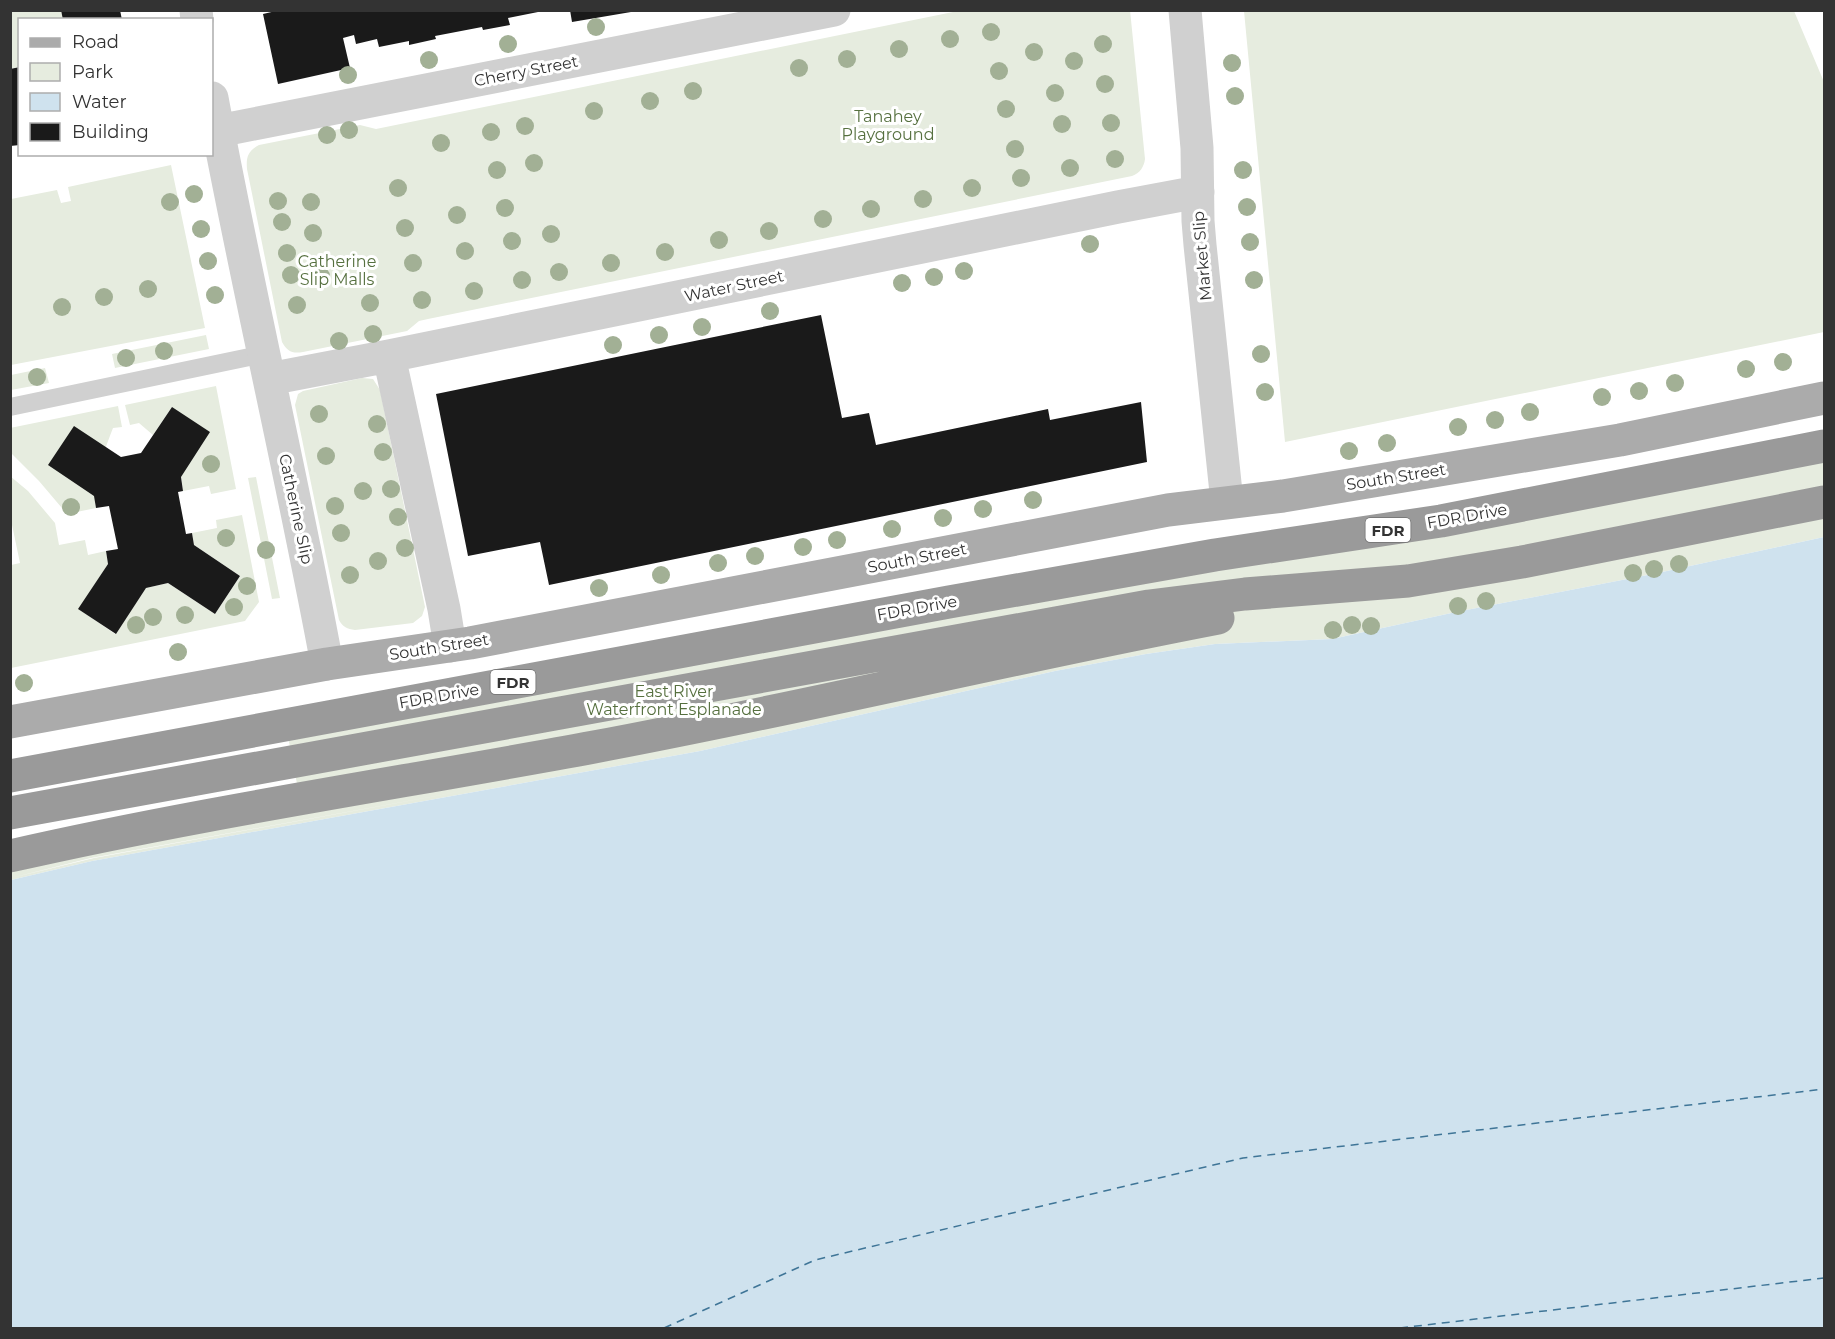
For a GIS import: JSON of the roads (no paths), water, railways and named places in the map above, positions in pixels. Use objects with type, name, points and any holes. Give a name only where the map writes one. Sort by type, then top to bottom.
[{"type":"highway","name":"FDR Drive","points":[[10,776],[961,600],[1215,555],[1441,521],[1824,446]]},
{"type":"highway","name":"FDR","points":[[10,813],[1149,606],[1245,594],[1408,581],[1522,562],[1824,502]]},
{"type":"highway","points":[[10,856],[659,734],[1102,640],[1408,581]]},
{"type":"main road","name":"South Street","points":[[10,722],[327,664],[450,646],[1168,510],[1294,494],[1620,440],[1824,398]]},
{"type":"street","name":"Cherry Street","points":[[218,131],[834,10]]},
{"type":"street","name":"Market Slip","points":[[1185,10],[1197,148],[1200,245],[1227,502]]},
{"type":"street","name":"Catherine Slip","points":[[213,104],[245,273],[267,367],[327,664]]},
{"type":"street","name":"Water Street","points":[[267,367],[389,356],[1198,192]]},
{"type":"street","points":[[389,356],[450,646]]},
{"type":"lane","points":[[10,407],[267,367]]},
{"type":"water","points":[[1824,537],[1824,1328],[11,1328],[11,880],[92,861],[700,751],[1055,671],[1215,644],[1332,639]]},
{"type":"park label","name":"Tanahey Playground","points":[[888,125]]},
{"type":"park label","name":"Catherine Slip Malls","points":[[337,270]]},
{"type":"park label","name":"East River Waterfront Esplanade","points":[[674,700]]}]
